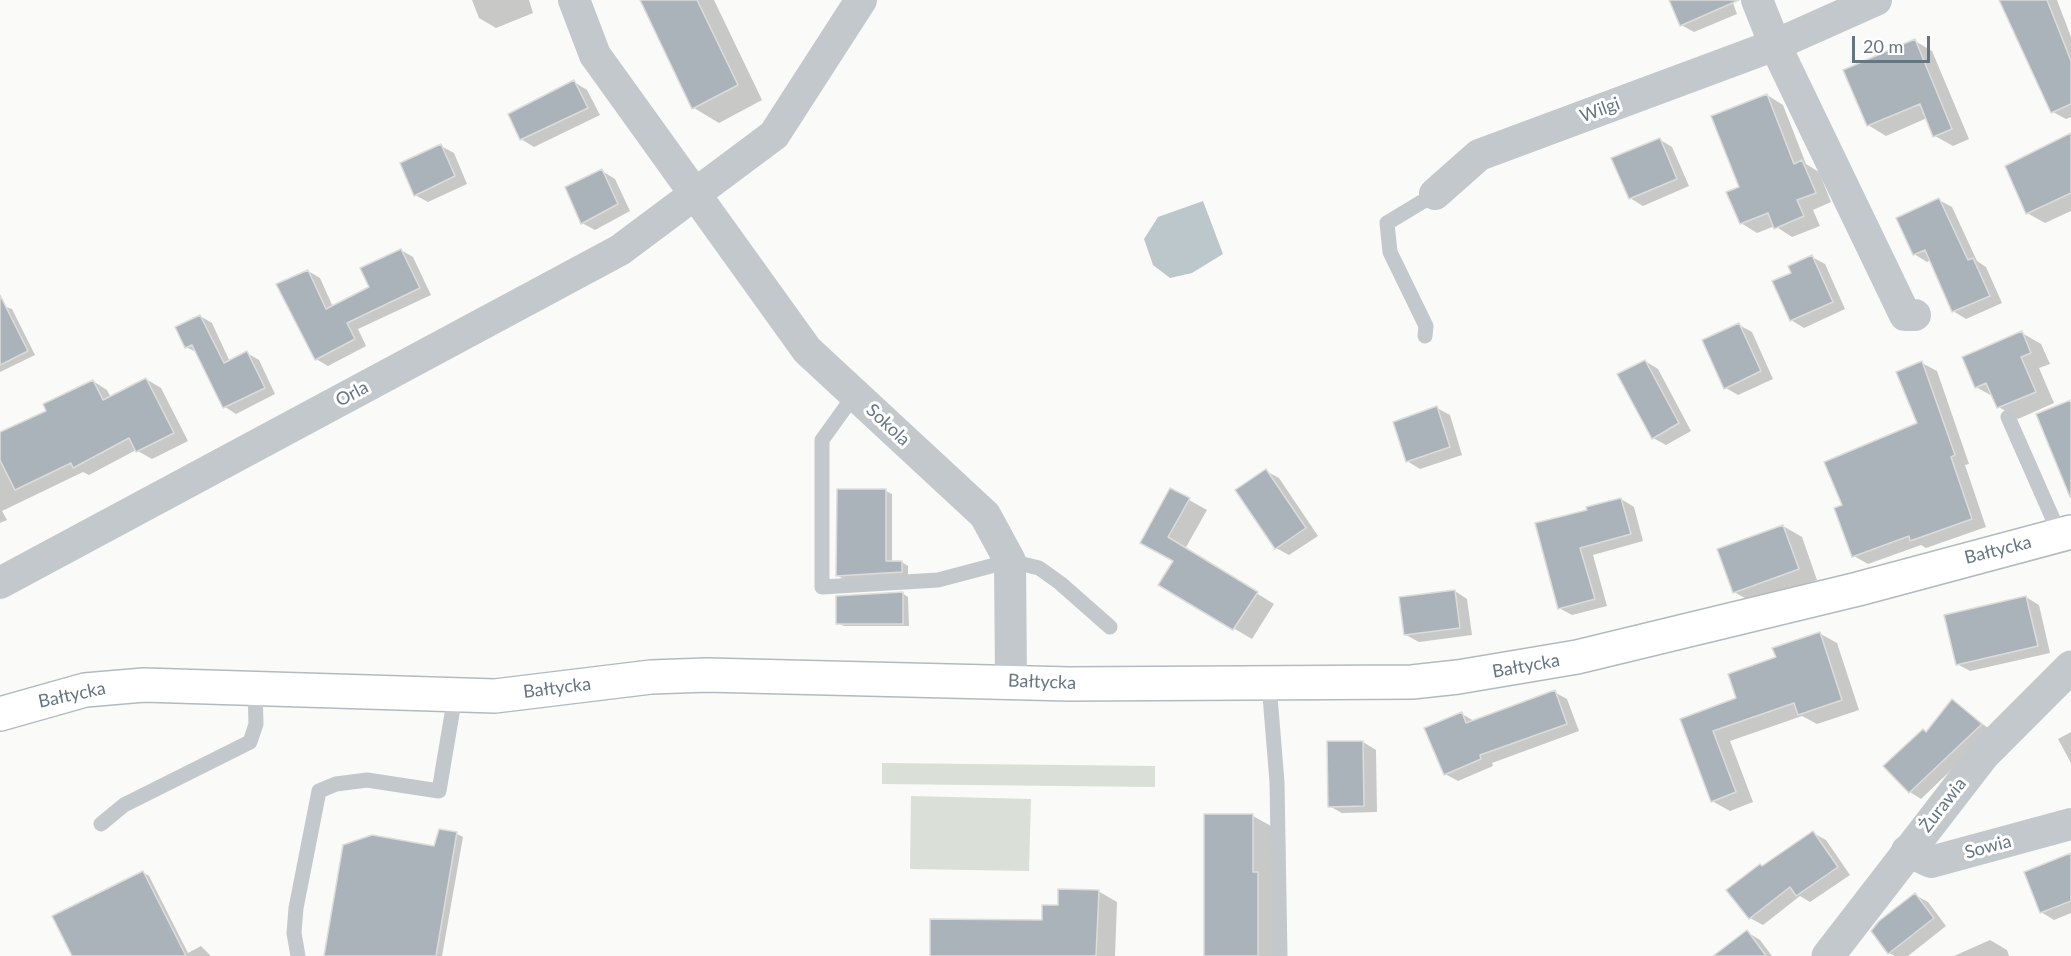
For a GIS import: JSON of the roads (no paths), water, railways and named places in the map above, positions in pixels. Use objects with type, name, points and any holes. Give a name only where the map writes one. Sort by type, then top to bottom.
[{"type":"main road","name":"Bałtycka","points":[[8,705],[115,686],[173,685],[495,696],[651,677],[707,675],[1070,684],[1412,682],[1555,661],[1858,589],[2065,534]]},
{"type":"street","name":"Sokola","points":[[574,0],[595,55],[807,351],[985,515],[1010,561],[1011,681]]},
{"type":"street","points":[[695,192],[774,135],[861,0]]},
{"type":"street","points":[[1757,0],[1775,45],[1905,315],[1915,315]]},
{"type":"street","name":"Wilgi","points":[[1435,194],[1479,155],[1775,45],[1876,0]]},
{"type":"street","name":"Orla","points":[[0,583],[620,250],[695,192]]},
{"type":"street","name":"Żurawia","points":[[1828,956],[1984,754],[2071,667]]},
{"type":"street","name":"Sowia","points":[[1907,851],[1931,862],[2071,824]]},
{"type":"lane","points":[[1425,336],[1425,326],[1390,252],[1387,223],[1435,194]]},
{"type":"lane","points":[[855,394],[822,440],[822,587],[938,580],[1010,561],[1039,568],[1060,583],[1110,627]]},
{"type":"lane","points":[[2008,417],[2065,534]]},
{"type":"lane","points":[[1269,684],[1277,782],[1280,956]]},
{"type":"lane","points":[[101,825],[124,805],[250,742],[256,724],[255,689]]},
{"type":"lane","points":[[298,956],[294,933],[296,908],[319,791],[336,784],[368,780],[439,791],[455,696]]}]
